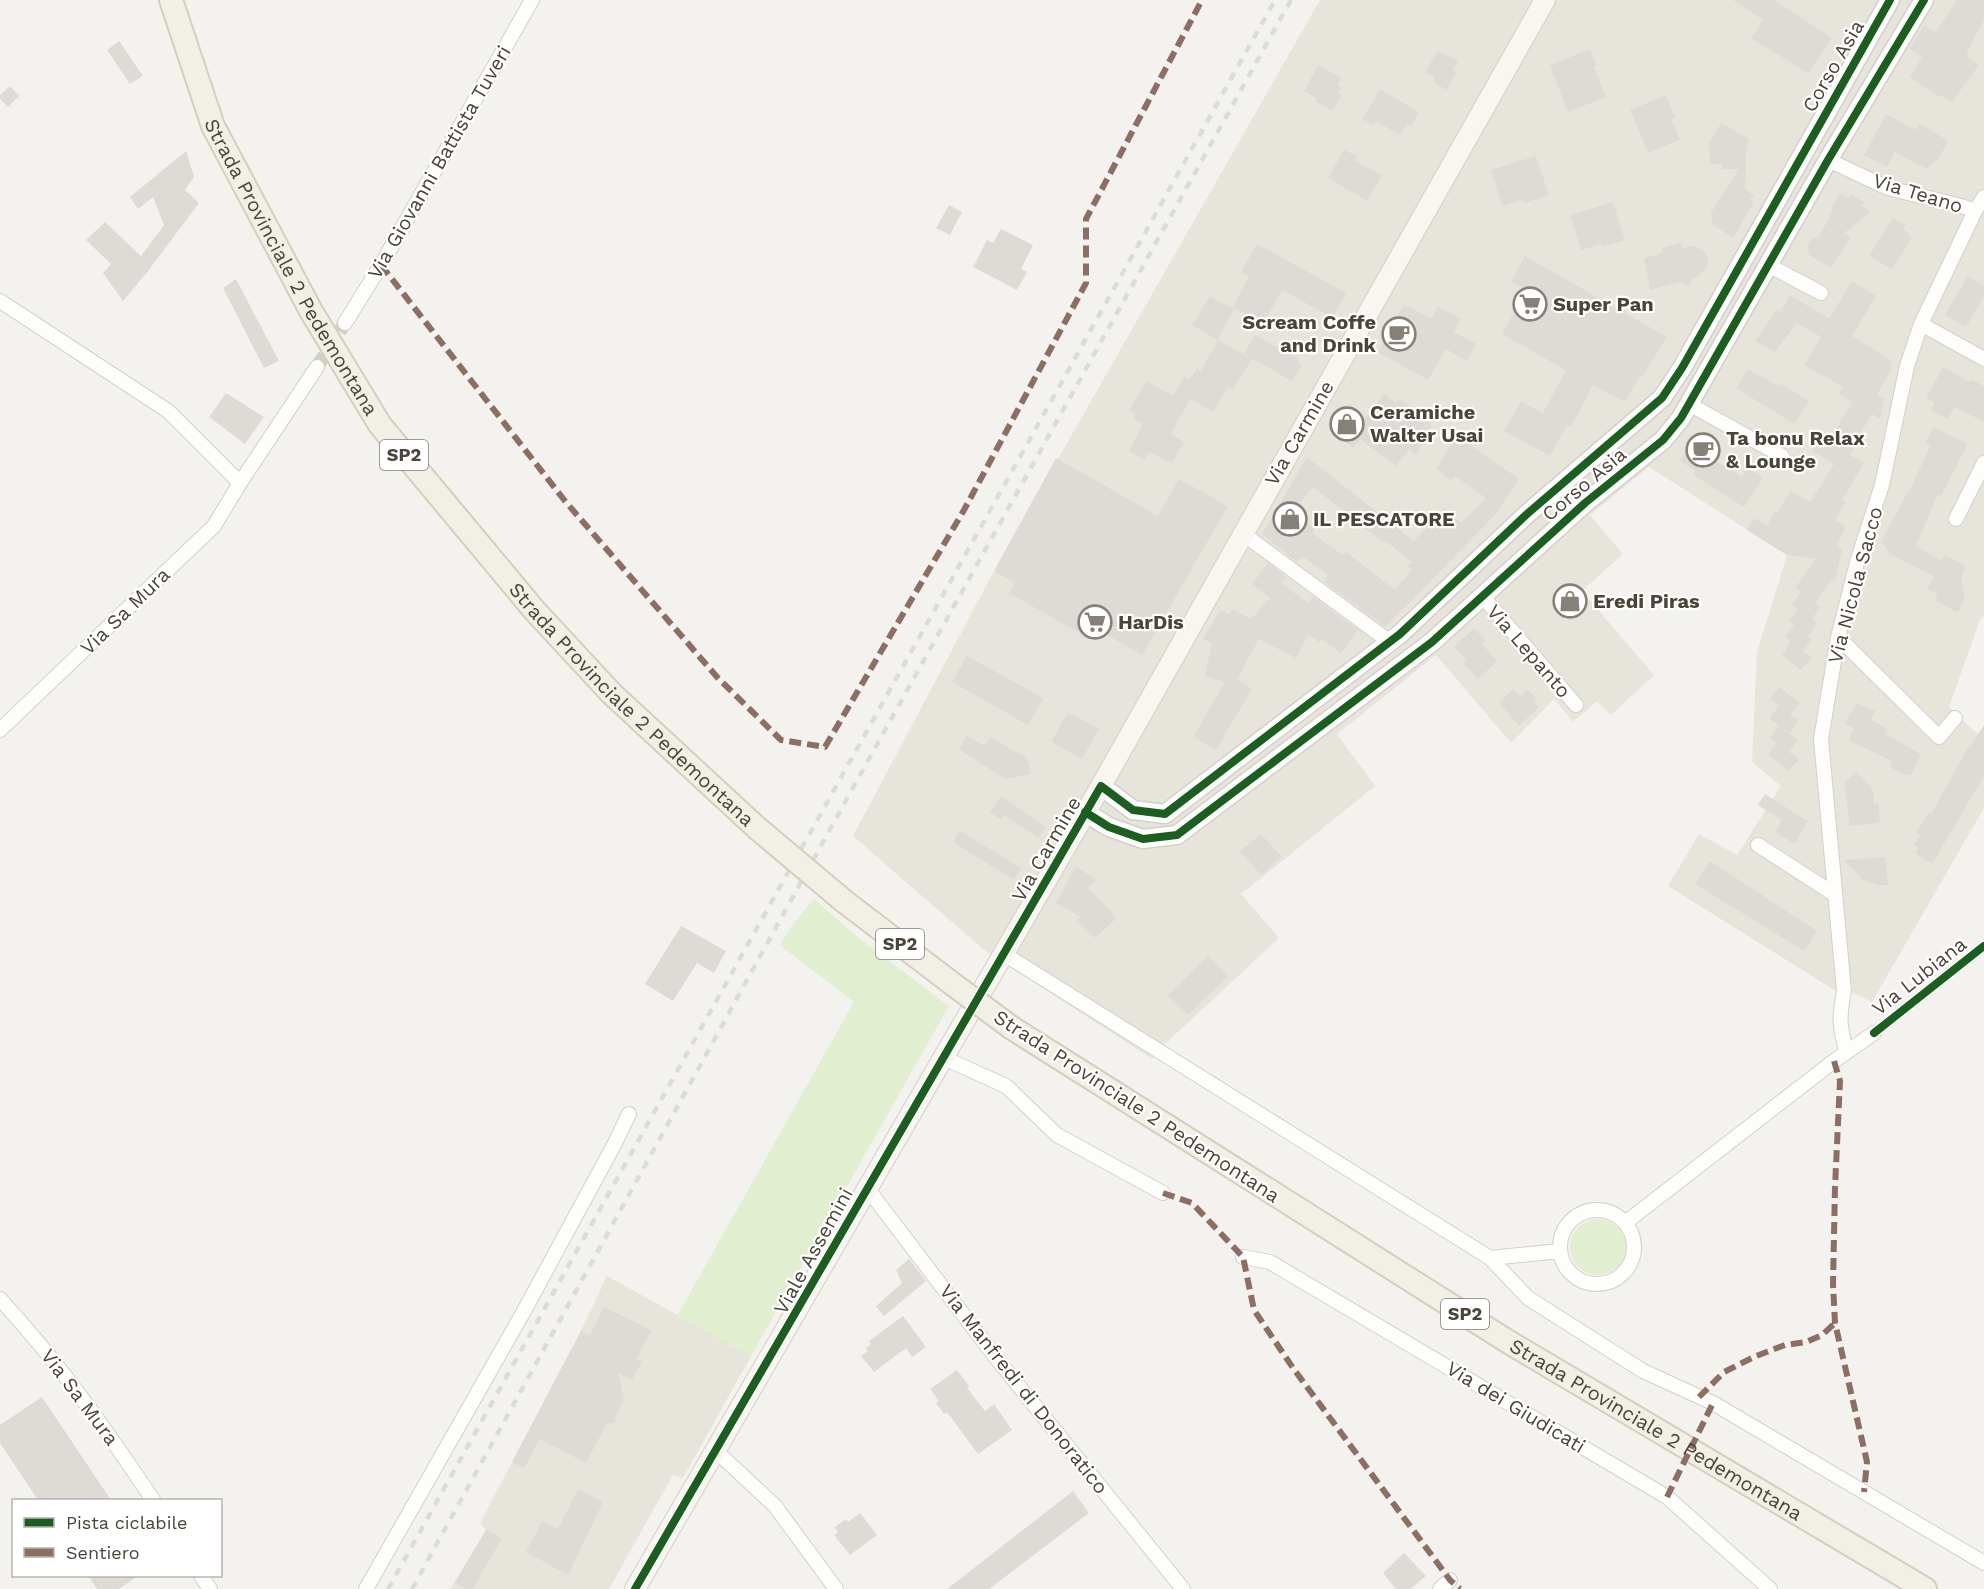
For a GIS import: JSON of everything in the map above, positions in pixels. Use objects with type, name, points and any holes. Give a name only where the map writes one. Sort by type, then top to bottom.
[{"type":"main road","name":"Strada Provinciale 2 Pedemontana","points":[[171,0],[213,126],[311,311],[380,425],[535,611],[612,694],[757,828],[845,902],[1012,1028],[1507,1341],[1925,1589]]},
{"type":"main road","name":"Via Carmine","points":[[1019,928],[1545,0]]},
{"type":"main road","name":"Viale Assemini","points":[[635,1589],[1019,928]]},
{"type":"street","name":"Via Giovanni Battista Tuveri","points":[[345,323],[381,265],[532,0]]},
{"type":"street","name":"Corso Asia","points":[[1101,786],[1132,810],[1165,814],[1390,642],[1527,514],[1662,398],[1682,368],[1890,0]]},
{"type":"street","name":"Corso Asia","points":[[1085,812],[1109,827],[1143,839],[1177,835],[1432,642],[1585,504],[1663,440],[1682,418],[1828,160],[1924,0]]},
{"type":"street","name":"Via Teano","points":[[1828,160],[1888,188],[1975,211]]},
{"type":"street","name":"Via Nicola Sacco","points":[[1847,1052],[1840,1031],[1840,1011],[1844,991],[1821,740],[1838,637],[1858,559],[1882,485],[1907,366],[1921,324],[1975,211],[1984,197]]},
{"type":"street","points":[[1768,265],[1821,293]]},
{"type":"street","points":[[0,301],[168,411],[240,483]]},
{"type":"street","points":[[1921,324],[1984,359]]},
{"type":"street","name":"Via Sa Mura","points":[[0,730],[214,526],[317,367]]},
{"type":"street","points":[[1689,404],[1782,456]]},
{"type":"street","points":[[1956,519],[1984,463]]},
{"type":"street","points":[[1566,480],[1585,504]]},
{"type":"street","points":[[1242,533],[1390,642]]},
{"type":"street","name":"Via Lepanto","points":[[1482,596],[1576,705]]},
{"type":"street","points":[[1838,637],[1939,737],[1955,718]]},
{"type":"street","points":[[1758,845],[1834,894]]},
{"type":"street","points":[[1004,954],[1490,1258],[1528,1298],[1643,1371],[1713,1403],[1984,1563]]},
{"type":"street","name":"Via Lubiana","points":[[1625,1224],[1874,1033]]},
{"type":"street","points":[[944,1058],[1006,1086],[1058,1135],[1163,1193]]},
{"type":"street","points":[[366,1589],[524,1311],[629,1114]]},
{"type":"street","name":"Via Manfredi di Donoratico","points":[[867,1188],[997,1359],[1183,1589]]},
{"type":"street","points":[[1594,1210],[1606,1211],[1625,1224],[1632,1234],[1634,1246],[1632,1259],[1626,1270],[1611,1281],[1593,1284],[1581,1281],[1571,1274],[1560,1251],[1565,1228],[1572,1219],[1594,1210]]},
{"type":"street","points":[[1490,1258],[1560,1251]]},
{"type":"street","name":"Via dei Giudicati","points":[[1243,1257],[1270,1262],[1667,1497],[1770,1589]]},
{"type":"street","name":"Via Sa Mura","points":[[0,1299],[73,1384],[106,1428],[152,1499]]},
{"type":"street","points":[[717,1451],[775,1506],[836,1589]]},
{"type":"shaded area","points":[[1320,0],[1984,0],[1984,615],[1980,620],[1949,707],[1984,740],[1984,808],[1872,1002],[1851,992],[1836,991],[1668,886],[1699,834],[1737,855],[1781,786],[1752,762],[1757,652],[1787,555],[1649,467],[1590,515],[1623,554],[1582,591],[1654,675],[1611,715],[1597,701],[1573,722],[1554,699],[1511,743],[1436,655],[1337,734],[1375,786],[1241,894],[1279,938],[1165,1044],[1152,1059],[983,949],[853,836],[994,571]]},
{"type":"shaded area","points":[[999,589],[1145,661],[1111,723],[969,648]]},
{"type":"shaded area","points":[[607,1276],[751,1356],[683,1478],[673,1475],[609,1589],[450,1589],[486,1530],[480,1523],[581,1331]]},
{"type":"green space","points":[[814,899],[856,936],[949,1006],[751,1356],[677,1316],[854,1002],[780,945],[790,928]]},
{"type":"green space","points":[[1593,1219],[1603,1219],[1618,1227],[1624,1236],[1626,1247],[1624,1258],[1618,1267],[1603,1275],[1593,1275],[1582,1270],[1575,1263],[1570,1252],[1570,1242],[1575,1231],[1582,1224]]},
{"type":"building","points":[[1733,0],[1774,0],[1832,38],[1808,73],[1751,38],[1763,20]]},
{"type":"building","points":[[1957,0],[1984,0],[1984,20],[1966,54],[1979,65],[1952,102],[1938,96],[1910,77],[1922,57],[1910,49],[1924,25],[1936,32]]},
{"type":"building","points":[[119,41],[143,76],[130,84],[107,50]]},
{"type":"building","points":[[1590,49],[1597,66],[1594,67],[1606,97],[1568,112],[1550,65]]},
{"type":"building","points":[[1437,51],[1458,61],[1453,70],[1456,72],[1447,90],[1433,82],[1435,78],[1425,73]]},
{"type":"building","points":[[1318,65],[1342,78],[1337,86],[1341,88],[1338,93],[1342,95],[1332,111],[1316,102],[1317,99],[1304,91]]},
{"type":"building","points":[[10,86],[19,96],[8,107],[0,99],[0,95]]},
{"type":"building","points":[[1380,89],[1419,112],[1411,127],[1407,124],[1400,135],[1376,121],[1374,125],[1362,119]]},
{"type":"building","points":[[1666,95],[1675,117],[1671,119],[1680,140],[1648,153],[1630,110]]},
{"type":"building","points":[[1886,114],[1916,130],[1919,123],[1948,141],[1939,158],[1926,169],[1895,152],[1887,167],[1864,155]]},
{"type":"building","points":[[1721,123],[1749,139],[1745,189],[1754,195],[1750,200],[1754,202],[1733,238],[1712,224],[1711,213],[1739,169],[1722,169],[1722,164],[1710,165],[1709,143]]},
{"type":"building","points":[[1344,150],[1357,156],[1355,161],[1382,175],[1367,201],[1328,178]]},
{"type":"building","points":[[186,151],[194,177],[185,190],[199,203],[123,301],[103,273],[111,264],[86,240],[105,222],[141,256],[164,225],[153,197],[138,209],[130,197]]},
{"type":"building","points":[[1536,156],[1549,195],[1524,203],[1523,200],[1502,206],[1491,170]]},
{"type":"building","points":[[1840,193],[1848,198],[1851,195],[1864,202],[1862,206],[1871,212],[1844,233],[1851,237],[1831,268],[1809,255],[1807,245],[1811,239],[1818,237]]},
{"type":"building","points":[[1613,202],[1625,240],[1581,250],[1570,215]]},
{"type":"building","points":[[949,205],[962,212],[950,235],[936,228]]},
{"type":"building","points":[[1893,218],[1905,225],[1903,229],[1912,238],[1892,269],[1869,256]]},
{"type":"building","points":[[1001,229],[1033,245],[1021,269],[1027,272],[1017,290],[973,267],[987,240],[993,243]]},
{"type":"building","points":[[1681,243],[1682,248],[1694,246],[1705,252],[1709,261],[1707,267],[1699,276],[1692,278],[1689,286],[1679,282],[1650,290],[1644,258],[1663,253],[1662,248]]},
{"type":"building","points":[[1257,244],[1346,293],[1333,318],[1282,290],[1263,324],[1233,307],[1249,277],[1241,272]]},
{"type":"building","points":[[1525,256],[1667,337],[1625,402],[1593,385],[1571,427],[1567,425],[1550,456],[1504,431],[1521,401],[1543,413],[1566,370],[1502,334],[1527,290],[1511,282]]},
{"type":"building","points":[[1968,276],[1984,286],[1984,296],[1966,327],[1945,315]]},
{"type":"building","points":[[236,279],[279,361],[264,368],[223,288]]},
{"type":"building","points":[[1852,281],[1876,296],[1852,336],[1892,361],[1890,372],[1877,394],[1884,399],[1880,419],[1872,414],[1850,455],[1864,463],[1842,500],[1846,502],[1835,520],[1846,526],[1836,546],[1842,550],[1835,581],[1832,579],[1815,603],[1820,607],[1812,619],[1817,623],[1808,636],[1812,639],[1803,651],[1812,657],[1801,670],[1782,655],[1791,642],[1785,637],[1794,625],[1789,621],[1798,609],[1792,604],[1801,592],[1795,588],[1816,559],[1787,555],[1747,530],[1754,518],[1767,525],[1791,491],[1810,502],[1834,464],[1812,451],[1821,437],[1828,442],[1852,402],[1839,394],[1843,387],[1804,365],[1821,337],[1797,323],[1775,352],[1755,341],[1777,310],[1780,312],[1790,295],[1829,319]]},
{"type":"building","points":[[1210,296],[1234,309],[1217,340],[1192,325]]},
{"type":"building","points":[[1404,304],[1431,319],[1438,306],[1461,319],[1454,332],[1476,344],[1467,361],[1446,349],[1428,380],[1378,352]]},
{"type":"building","points":[[1255,335],[1299,359],[1297,362],[1302,365],[1292,381],[1244,354]]},
{"type":"building","points":[[1218,340],[1252,359],[1233,389],[1228,386],[1213,412],[1190,399],[1171,434],[1184,442],[1172,464],[1149,452],[1145,460],[1129,451],[1143,424],[1133,418],[1135,414],[1129,411],[1146,381],[1173,396],[1184,376],[1190,379],[1197,368],[1201,371]]},
{"type":"building","points":[[1943,367],[1969,382],[1970,379],[1984,386],[1984,422],[1955,407],[1948,419],[1931,410],[1935,403],[1926,398]]},
{"type":"building","points":[[1748,369],[1778,386],[1780,383],[1809,401],[1794,424],[1736,388]]},
{"type":"building","points":[[226,393],[264,417],[245,444],[209,417]]},
{"type":"building","points":[[1384,394],[1396,403],[1400,398],[1432,425],[1416,455],[1409,449],[1396,466],[1360,439],[1353,448],[1330,430],[1345,406],[1363,420]]},
{"type":"building","points":[[1933,427],[1968,444],[1941,496],[1938,494],[1916,546],[1941,561],[1944,555],[1966,566],[1961,577],[1965,599],[1958,613],[1935,600],[1938,594],[1927,589],[1934,576],[1890,554],[1881,542],[1909,492],[1930,446],[1925,443]]},
{"type":"building","points":[[1456,435],[1519,479],[1494,516],[1386,627],[1324,582],[1328,575],[1302,556],[1297,562],[1262,534],[1307,457],[1414,541],[1445,508],[1461,523],[1486,498],[1455,476],[1451,480],[1436,469]],"holes":[[[1313,487],[1383,542],[1384,540],[1412,562],[1408,566],[1412,569],[1395,590],[1346,552],[1343,555],[1312,533],[1315,529],[1293,512]]]},
{"type":"building","points":[[1691,442],[1707,453],[1706,455],[1742,477],[1748,468],[1763,478],[1744,507],[1693,475],[1696,471],[1680,461]]},
{"type":"building","points":[[1056,458],[1158,516],[1179,479],[1228,506],[1142,655],[1097,629],[1091,639],[1009,593],[1015,583],[994,571]]},
{"type":"building","points":[[1268,563],[1286,577],[1281,583],[1308,603],[1313,597],[1358,630],[1341,653],[1322,639],[1319,642],[1308,634],[1296,658],[1259,639],[1237,679],[1252,689],[1216,750],[1193,737],[1225,682],[1205,676],[1212,644],[1203,639],[1220,610],[1229,615],[1232,609],[1251,619],[1270,598],[1252,584]]},
{"type":"building","points":[[1474,628],[1486,641],[1482,644],[1497,661],[1478,679],[1463,663],[1466,660],[1454,647]]},
{"type":"building","points":[[967,656],[1043,698],[1028,725],[952,682]]},
{"type":"building","points":[[1779,687],[1800,702],[1790,715],[1799,720],[1790,733],[1769,718],[1779,706],[1770,699]]},
{"type":"building","points":[[1513,689],[1520,696],[1528,690],[1537,699],[1534,702],[1539,707],[1519,726],[1499,703]]},
{"type":"building","points":[[1856,703],[1875,711],[1871,720],[1888,729],[1885,734],[1921,754],[1911,776],[1890,767],[1892,761],[1848,740],[1853,731],[1852,727],[1845,724]]},
{"type":"building","points":[[1068,712],[1099,729],[1082,759],[1051,742]]},
{"type":"building","points":[[1984,725],[1984,776],[1932,864],[1915,853],[1918,848],[1914,845],[1920,835],[1916,833],[1929,812],[1931,814],[1970,744]]},
{"type":"building","points":[[1779,726],[1798,740],[1789,752],[1799,759],[1789,771],[1768,755],[1777,743],[1770,738]]},
{"type":"building","points":[[967,736],[985,746],[990,737],[1027,758],[1031,774],[1005,779],[959,749]]},
{"type":"building","points":[[1856,772],[1873,790],[1874,803],[1878,803],[1880,823],[1850,826],[1844,783]]},
{"type":"building","points":[[1765,794],[1808,821],[1795,844],[1775,832],[1782,820],[1758,805]]},
{"type":"building","points":[[1001,796],[1046,827],[1038,838],[1004,815],[1001,820],[990,812]]},
{"type":"building","points":[[960,831],[1021,868],[1014,880],[953,842]]},
{"type":"building","points":[[1261,834],[1282,857],[1261,875],[1240,851]]},
{"type":"building","points":[[1885,857],[1888,885],[1878,885],[1861,880],[1861,877],[1843,860]]},
{"type":"building","points":[[1710,861],[1817,931],[1804,951],[1695,884]]},
{"type":"building","points":[[1076,866],[1096,880],[1088,888],[1117,918],[1095,938],[1077,920],[1081,917],[1056,903]]},
{"type":"building","points":[[681,926],[726,951],[714,973],[697,963],[673,1001],[645,984]]},
{"type":"building","points":[[1208,956],[1228,976],[1188,1015],[1168,995]]},
{"type":"building","points":[[909,1259],[926,1281],[884,1316],[876,1306],[902,1283],[896,1270]]},
{"type":"building","points":[[604,1307],[651,1330],[637,1359],[642,1361],[632,1380],[618,1373],[624,1398],[614,1423],[607,1423],[586,1463],[540,1439],[524,1468],[512,1462],[581,1331],[590,1335]]},
{"type":"building","points":[[903,1316],[926,1347],[912,1357],[906,1348],[874,1372],[861,1356],[868,1351],[866,1348],[871,1344],[869,1341]]},
{"type":"building","points":[[957,1370],[969,1386],[967,1388],[985,1411],[994,1404],[1012,1430],[978,1454],[947,1412],[944,1414],[936,1403],[939,1401],[930,1389]]},
{"type":"building","points":[[42,1397],[110,1499],[37,1499],[0,1443],[0,1425]]},
{"type":"building","points":[[578,1489],[603,1502],[568,1575],[526,1552],[542,1521],[558,1529]]},
{"type":"building","points":[[1073,1491],[1089,1513],[989,1589],[947,1589]]},
{"type":"building","points":[[860,1513],[877,1535],[850,1555],[834,1535],[838,1532],[835,1527],[846,1519],[848,1522]]},
{"type":"building","points":[[486,1530],[502,1538],[473,1589],[465,1589],[455,1583]]},
{"type":"building","points":[[1404,1553],[1426,1576],[1410,1589],[1396,1589],[1383,1573]]},
{"type":"building","points":[[89,1577],[136,1577],[119,1589],[97,1589]]},
{"type":"tunnel","points":[[317,367],[345,323]]},
{"type":"railway","points":[[388,1589],[1275,0]]},
{"type":"railway","points":[[412,1589],[850,793],[1291,0]]},
{"type":"marked path","points":[[381,265],[565,501],[717,677],[781,740],[825,747],[964,510],[1086,283],[1086,219],[1202,0]]},
{"type":"marked path","points":[[1834,1061],[1840,1081],[1835,1187],[1833,1284],[1835,1323],[1867,1462],[1864,1492]]},
{"type":"marked path","points":[[1163,1193],[1192,1203],[1243,1257],[1254,1310],[1293,1368],[1450,1580],[1460,1589]]},
{"type":"marked path","points":[[1699,1397],[1724,1372],[1785,1345],[1806,1342],[1822,1335],[1835,1323]]},
{"type":"marked path","points":[[1667,1497],[1713,1403]]},
{"type":"cycle path","points":[[635,1589],[1101,786],[1133,810],[1165,814],[1400,634],[1527,514],[1662,398],[1682,368],[1890,0]]},
{"type":"cycle path","points":[[1085,812],[1109,827],[1143,839],[1177,835],[1432,642],[1585,503],[1663,440],[1681,418],[1828,160],[1924,0]]},
{"type":"cycle path","points":[[1874,1033],[1984,946]]},
{"type":"place","name":"Super Pan","points":[[1530,304]]},
{"type":"place","name":"Scream Coffe and Drink","points":[[1399,334]]},
{"type":"place","name":"Ceramiche Walter Usai","points":[[1347,424]]},
{"type":"place","name":"Ta bonu Relax & Lounge","points":[[1703,450]]},
{"type":"place","name":"IL PESCATORE","points":[[1290,519]]},
{"type":"place","name":"Eredi Piras","points":[[1570,601]]},
{"type":"place","name":"HarDis","points":[[1095,622]]}]
